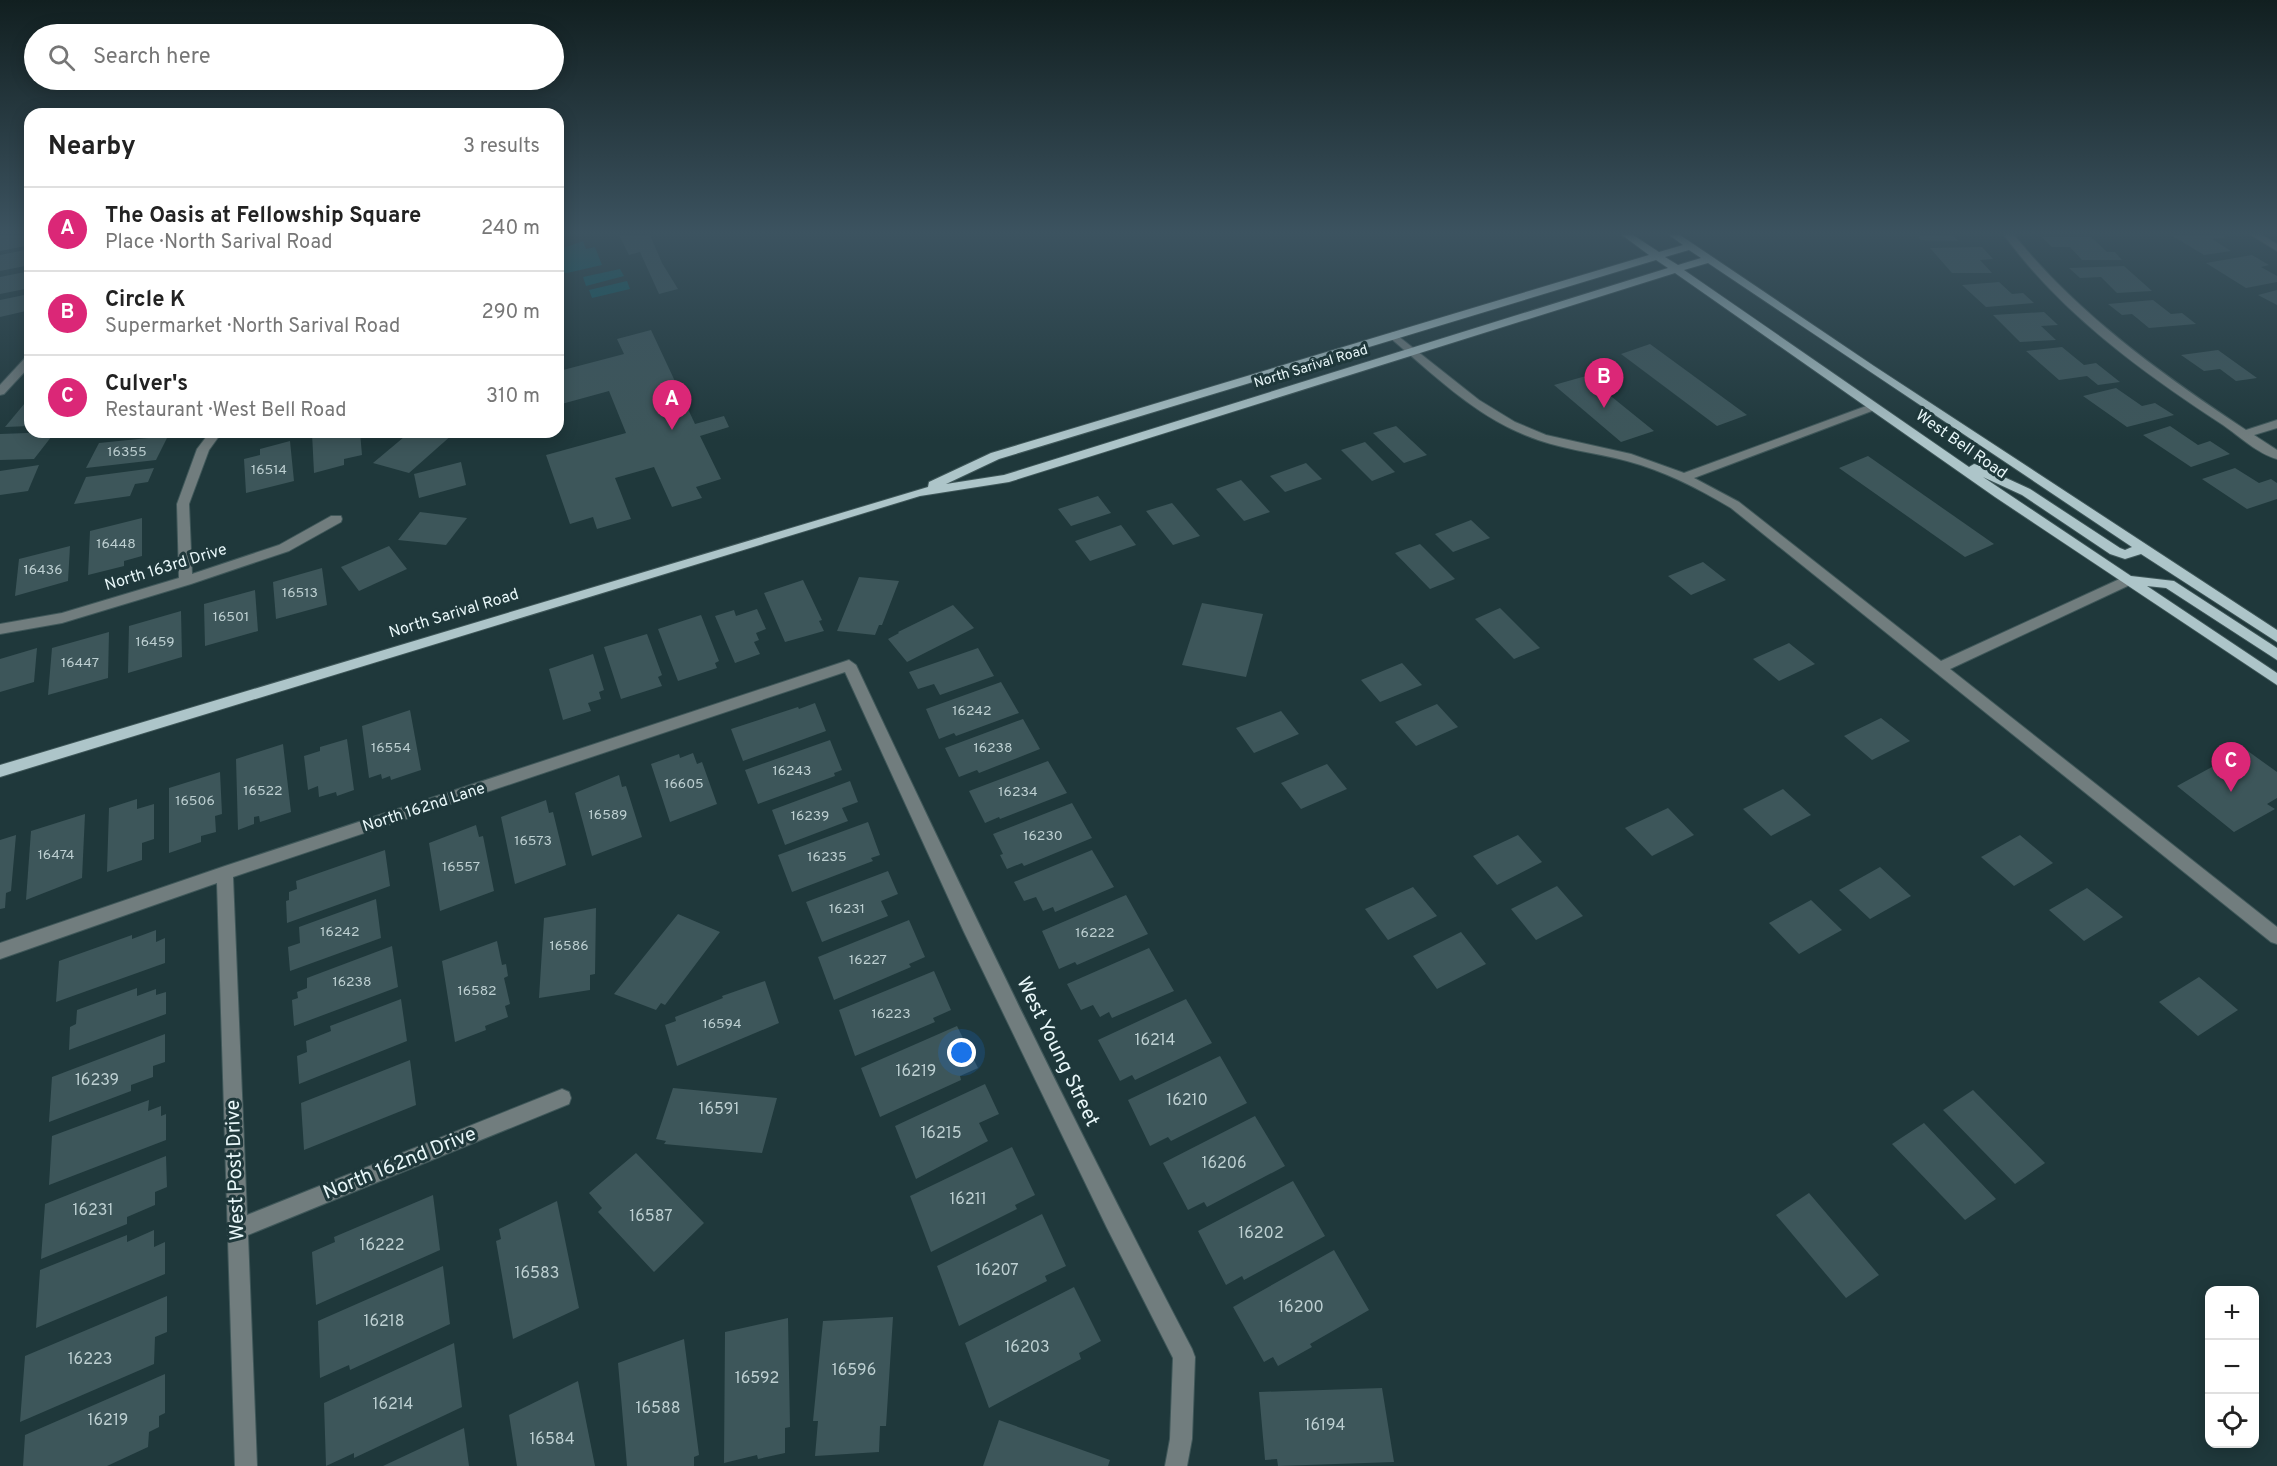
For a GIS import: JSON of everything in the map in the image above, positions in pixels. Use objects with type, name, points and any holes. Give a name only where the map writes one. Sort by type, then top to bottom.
[{"type":"main road","name":"North Sarival Road","points":[[919,492],[995,456],[1499,303]]},
{"type":"main road","name":"North Sarival Road","points":[[0,771],[919,492],[1005,479],[1566,303]]},
{"type":"main road","name":"West Bell Road","points":[[1726,303],[1931,447],[2277,680]]},
{"type":"main road","name":"West Bell Road","points":[[1775,303],[2277,637]]},
{"type":"main road","points":[[1931,447],[2025,492],[2115,552],[2125,555],[2143,549]]},
{"type":"main road","points":[[2129,580],[2169,584],[2277,655]]},
{"type":"street","points":[[2072,303],[2125,350],[2181,392],[2277,455]]},
{"type":"street","points":[[1393,335],[1488,410],[1522,429],[1554,441],[1627,457],[1684,477],[1735,505],[2277,937]]},
{"type":"street","points":[[0,392],[24,366]]},
{"type":"street","points":[[1684,477],[1873,407]]},
{"type":"street","points":[[2244,434],[2277,424]]},
{"type":"street","points":[[186,581],[183,504],[203,449],[211,438]]},
{"type":"street","name":"North 163rd Drive","points":[[0,629],[62,618],[186,581],[284,548],[336,519]]},
{"type":"street","points":[[1939,668],[2129,580]]},
{"type":"street","name":"North 162nd Lane","points":[[0,951],[225,873],[849,665]]},
{"type":"street","name":"West Young Street","points":[[849,665],[970,927],[1114,1221],[1184,1357],[1181,1439],[1176,1466]]},
{"type":"street","name":"West Post Drive","points":[[225,873],[246,1466]]},
{"type":"street","name":"North 162nd Drive","points":[[238,1229],[562,1098]]},
{"type":"building","points":[[0,303],[24,303],[24,311],[0,317]]},
{"type":"building","points":[[1982,303],[2029,303],[1986,307]]},
{"type":"building","points":[[2157,303],[2171,314],[2182,313],[2196,324],[2149,328],[2132,314],[2122,315],[2108,304]]},
{"type":"building","points":[[2044,312],[2058,325],[2041,326],[2056,340],[2020,342],[1993,315]]},
{"type":"building","points":[[651,330],[695,424],[724,416],[729,427],[700,436],[721,479],[696,487],[702,498],[672,507],[654,467],[615,478],[631,519],[597,529],[593,517],[570,524],[546,455],[626,433],[609,391],[564,403],[564,370],[624,354],[617,339]]},
{"type":"building","points":[[1650,344],[1747,415],[1717,426],[1621,354]]},
{"type":"building","points":[[2062,347],[2084,365],[2096,363],[2120,382],[2098,385],[2087,376],[2059,380],[2026,351]]},
{"type":"building","points":[[2218,350],[2257,378],[2236,381],[2220,369],[2204,371],[2181,355]]},
{"type":"building","points":[[1586,376],[1654,431],[1621,442],[1554,385]]},
{"type":"building","points":[[2116,388],[2142,406],[2155,403],[2174,415],[2127,427],[2083,396]]},
{"type":"building","points":[[24,404],[24,426],[5,427]]},
{"type":"building","points":[[1396,426],[1427,455],[1404,463],[1373,433]]},
{"type":"building","points":[[2170,426],[2198,445],[2210,441],[2230,454],[2191,467],[2143,435]]},
{"type":"building","points":[[24,433],[24,438],[50,438],[34,459],[0,460],[0,434]]},
{"type":"building","points":[[167,438],[156,460],[86,468],[99,443]]},
{"type":"building","points":[[312,438],[361,438],[362,455],[344,459],[344,465],[314,473]]},
{"type":"building","points":[[403,438],[448,438],[409,473],[373,463]]},
{"type":"building","points":[[290,441],[294,481],[246,493],[244,459],[260,455],[260,449]]},
{"type":"building","points":[[1365,442],[1395,472],[1372,481],[1341,450]]},
{"type":"building","points":[[1868,456],[1994,544],[1965,557],[1839,468]]},
{"type":"building","points":[[461,462],[466,485],[419,498],[414,474]]},
{"type":"building","points":[[1306,463],[1322,479],[1285,492],[1270,476]]},
{"type":"building","points":[[39,465],[28,491],[0,495],[0,471]]},
{"type":"building","points":[[154,468],[148,482],[135,484],[130,496],[74,504],[86,477]]},
{"type":"building","points":[[2235,468],[2259,483],[2271,479],[2277,483],[2277,499],[2247,509],[2202,479]]},
{"type":"building","points":[[1241,480],[1270,512],[1244,521],[1216,489]]},
{"type":"building","points":[[1098,496],[1111,513],[1071,526],[1058,509]]},
{"type":"building","points":[[1172,503],[1200,536],[1173,545],[1146,511]]},
{"type":"building","points":[[420,512],[467,518],[446,545],[398,540]]},
{"type":"building","points":[[142,518],[142,556],[124,561],[124,566],[88,575],[90,531]]},
{"type":"building","points":[[1471,520],[1490,538],[1453,552],[1435,534]]},
{"type":"building","points":[[1121,525],[1136,545],[1090,561],[1075,541]]},
{"type":"building","points":[[1420,544],[1455,579],[1430,589],[1395,553]]},
{"type":"building","points":[[70,546],[68,581],[15,596],[19,559]]},
{"type":"building","points":[[389,546],[407,569],[359,591],[341,567]]},
{"type":"building","points":[[1703,562],[1726,580],[1691,595],[1668,576]]},
{"type":"building","points":[[322,568],[327,605],[276,619],[273,582]]},
{"type":"building","points":[[859,577],[899,581],[882,625],[879,625],[875,635],[837,631]]},
{"type":"building","points":[[803,580],[822,620],[819,621],[824,631],[785,642],[764,593]]},
{"type":"building","points":[[255,590],[258,631],[205,646],[204,604]]},
{"type":"building","points":[[1202,603],[1263,614],[1246,677],[1182,665]]},
{"type":"building","points":[[953,605],[974,628],[907,662],[888,639],[898,632]]},
{"type":"building","points":[[1500,608],[1540,648],[1514,659],[1475,619]]},
{"type":"building","points":[[757,609],[766,629],[756,633],[759,640],[754,642],[760,654],[735,663],[715,616],[734,610],[736,616]]},
{"type":"building","points":[[181,611],[182,657],[128,673],[129,626]]},
{"type":"building","points":[[701,615],[719,661],[715,663],[717,668],[678,681],[658,629]]},
{"type":"building","points":[[109,632],[108,678],[48,695],[52,648]]},
{"type":"building","points":[[647,634],[662,675],[658,677],[662,686],[621,699],[604,647]]},
{"type":"building","points":[[1789,643],[1815,664],[1779,681],[1753,659]]},
{"type":"building","points":[[37,648],[34,682],[0,692],[0,659]]},
{"type":"building","points":[[978,648],[994,676],[940,695],[934,684],[918,689],[909,672]]},
{"type":"building","points":[[593,654],[604,690],[599,692],[601,699],[588,703],[591,711],[563,720],[549,669]]},
{"type":"building","points":[[1402,663],[1422,685],[1380,702],[1361,680]]},
{"type":"building","points":[[1001,682],[1019,713],[956,736],[954,733],[939,739],[926,709]]},
{"type":"building","points":[[815,703],[826,731],[743,761],[731,729]]},
{"type":"building","points":[[1437,704],[1458,727],[1416,746],[1395,722]]},
{"type":"building","points":[[410,710],[421,770],[391,780],[390,776],[382,779],[381,774],[369,778],[362,726]]},
{"type":"building","points":[[1281,711],[1299,734],[1254,753],[1236,728]]},
{"type":"building","points":[[1881,718],[1910,741],[1872,760],[1844,736]]},
{"type":"building","points":[[1023,719],[1040,749],[979,773],[977,770],[959,777],[945,748]]},
{"type":"building","points":[[347,739],[354,790],[337,796],[336,792],[319,797],[318,786],[308,790],[304,756],[320,751],[320,747]]},
{"type":"building","points":[[830,740],[842,770],[834,773],[835,776],[758,804],[745,770]]},
{"type":"building","points":[[283,744],[291,812],[260,822],[259,816],[254,817],[254,824],[238,830],[236,759]]},
{"type":"building","points":[[2245,749],[2277,772],[2277,798],[2267,804],[2275,809],[2234,832],[2177,786]]},
{"type":"building","points":[[693,753],[697,764],[702,762],[717,804],[670,822],[651,764],[679,754],[680,758]]},
{"type":"building","points":[[1048,761],[1067,793],[985,823],[969,791]]},
{"type":"building","points":[[1327,764],[1347,789],[1301,809],[1281,783]]},
{"type":"building","points":[[220,772],[222,814],[215,816],[216,832],[201,836],[201,842],[169,853],[169,788]]},
{"type":"building","points":[[619,775],[622,787],[626,786],[642,837],[592,856],[575,793]]},
{"type":"building","points":[[850,781],[858,802],[842,808],[848,821],[785,845],[772,810]]},
{"type":"building","points":[[1783,789],[1811,815],[1771,836],[1743,809]]},
{"type":"building","points":[[137,799],[137,809],[154,804],[154,839],[142,843],[142,860],[107,872],[109,808]]},
{"type":"building","points":[[546,800],[549,813],[553,812],[566,865],[515,884],[501,817]]},
{"type":"building","points":[[1072,803],[1092,838],[1024,866],[1022,863],[1007,869],[1000,855],[1003,854],[993,834]]},
{"type":"building","points":[[1668,808],[1694,835],[1652,856],[1625,828]]},
{"type":"building","points":[[85,814],[82,878],[26,900],[31,831]]},
{"type":"building","points":[[868,822],[880,855],[871,858],[873,861],[792,892],[778,855]]},
{"type":"building","points":[[476,825],[479,837],[483,836],[494,891],[440,911],[429,843]]},
{"type":"building","points":[[16,835],[11,891],[6,893],[5,908],[0,909],[0,840]]},
{"type":"building","points":[[1518,835],[1542,862],[1497,885],[1473,856]]},
{"type":"building","points":[[2020,835],[2053,863],[2014,886],[1981,857]]},
{"type":"building","points":[[385,850],[390,886],[287,923],[286,901],[289,900],[289,892],[297,889],[296,881]]},
{"type":"building","points":[[1092,850],[1114,887],[1055,912],[1053,907],[1043,911],[1036,897],[1024,901],[1014,882]]},
{"type":"building","points":[[1880,867],[1911,896],[1870,919],[1839,890]]},
{"type":"building","points":[[888,871],[898,894],[881,901],[888,916],[822,942],[806,902]]},
{"type":"building","points":[[1557,886],[1583,916],[1536,940],[1511,909]]},
{"type":"building","points":[[1413,887],[1437,916],[1388,940],[1365,909]]},
{"type":"building","points":[[2087,888],[2123,917],[2084,941],[2049,910]]},
{"type":"building","points":[[1126,895],[1148,934],[1077,965],[1075,962],[1059,969],[1042,931]]},
{"type":"building","points":[[376,899],[381,938],[290,971],[288,947],[300,943],[299,927]]},
{"type":"building","points":[[1811,900],[1842,930],[1799,954],[1769,923]]},
{"type":"building","points":[[596,908],[595,974],[590,975],[590,990],[539,998],[544,918]]},
{"type":"building","points":[[678,914],[720,932],[665,1005],[661,1003],[656,1010],[614,994]]},
{"type":"building","points":[[909,920],[925,957],[909,964],[911,967],[834,1000],[818,957]]},
{"type":"building","points":[[156,930],[156,942],[165,938],[165,963],[56,1002],[59,961],[132,935],[132,939]]},
{"type":"building","points":[[1461,932],[1486,964],[1437,989],[1413,956]]},
{"type":"building","points":[[497,941],[502,965],[506,964],[508,976],[504,978],[510,1004],[505,1006],[508,1017],[485,1026],[486,1030],[455,1042],[442,961]]},
{"type":"building","points":[[392,946],[398,987],[294,1026],[292,1000],[298,998],[297,992],[307,988],[307,978]]},
{"type":"building","points":[[1149,948],[1174,991],[1112,1018],[1109,1012],[1100,1017],[1093,1005],[1081,1010],[1067,984]]},
{"type":"building","points":[[934,971],[951,1010],[933,1018],[935,1022],[855,1056],[839,1010]]},
{"type":"building","points":[[2199,977],[2238,1010],[2198,1036],[2159,1002]]},
{"type":"building","points":[[765,981],[779,1023],[677,1066],[665,1025],[676,1021],[675,1017],[723,998],[722,996]]},
{"type":"building","points":[[137,988],[137,996],[156,989],[156,995],[166,992],[166,1014],[69,1050],[70,1027],[76,1024],[77,1010]]},
{"type":"building","points":[[401,999],[407,1041],[299,1084],[297,1056],[307,1052],[306,1041],[331,1031],[330,1026]]},
{"type":"building","points":[[1186,999],[1212,1043],[1135,1080],[1132,1075],[1120,1081],[1098,1040]]},
{"type":"building","points":[[957,1026],[978,1068],[960,1076],[961,1080],[880,1117],[861,1068]]},
{"type":"building","points":[[165,1034],[165,1062],[153,1066],[153,1077],[131,1085],[131,1091],[49,1122],[52,1077]]},
{"type":"building","points":[[1220,1056],[1247,1103],[1171,1141],[1168,1137],[1150,1146],[1128,1100]]},
{"type":"building","points":[[410,1060],[416,1105],[304,1150],[301,1103]]},
{"type":"building","points":[[985,1084],[999,1114],[979,1123],[988,1141],[916,1179],[895,1126]]},
{"type":"building","points":[[673,1088],[777,1098],[762,1153],[664,1144],[666,1141],[656,1139]]},
{"type":"building","points":[[1973,1090],[2045,1163],[2015,1184],[1943,1110]]},
{"type":"building","points":[[149,1100],[148,1111],[161,1106],[161,1116],[166,1114],[166,1140],[49,1185],[52,1136]]},
{"type":"building","points":[[1255,1116],[1285,1166],[1207,1207],[1204,1202],[1188,1210],[1163,1163]]},
{"type":"building","points":[[1924,1123],[1996,1199],[1965,1220],[1892,1144]]},
{"type":"building","points":[[1012,1147],[1035,1195],[1015,1205],[1017,1209],[931,1252],[910,1196]]},
{"type":"building","points":[[636,1153],[704,1223],[654,1272],[598,1212],[602,1208],[589,1193]]},
{"type":"building","points":[[166,1156],[167,1187],[155,1192],[155,1205],[127,1217],[127,1224],[41,1259],[45,1204]]},
{"type":"building","points":[[1293,1181],[1325,1236],[1244,1280],[1242,1276],[1226,1285],[1198,1231]]},
{"type":"building","points":[[1809,1193],[1879,1275],[1846,1298],[1776,1215]]},
{"type":"building","points":[[433,1195],[440,1250],[316,1305],[312,1252],[335,1242],[334,1237]]},
{"type":"building","points":[[557,1201],[579,1308],[513,1339],[496,1241],[501,1239],[499,1229]]},
{"type":"building","points":[[1042,1214],[1066,1266],[1045,1276],[1047,1281],[959,1326],[937,1266]]},
{"type":"building","points":[[154,1230],[154,1247],[165,1242],[165,1274],[36,1328],[40,1270],[127,1235],[127,1242]]},
{"type":"building","points":[[1334,1250],[1369,1310],[1310,1344],[1312,1347],[1278,1366],[1273,1357],[1264,1362],[1233,1307]]},
{"type":"building","points":[[443,1266],[450,1324],[350,1370],[349,1365],[320,1378],[318,1321]]},
{"type":"building","points":[[1074,1287],[1101,1341],[1079,1353],[1081,1359],[989,1408],[965,1343]]},
{"type":"building","points":[[167,1296],[167,1332],[155,1337],[154,1364],[20,1422],[25,1356]]},
{"type":"building","points":[[893,1317],[886,1426],[880,1426],[879,1452],[815,1456],[818,1421],[813,1421],[823,1321]]},
{"type":"building","points":[[788,1318],[790,1427],[785,1428],[785,1453],[758,1459],[757,1455],[724,1463],[725,1332]]},
{"type":"building","points":[[684,1339],[699,1455],[694,1457],[694,1466],[627,1466],[618,1363]]},
{"type":"building","points":[[454,1343],[462,1407],[354,1458],[354,1453],[326,1466],[324,1403]]},
{"type":"building","points":[[165,1374],[165,1413],[159,1416],[159,1427],[149,1432],[148,1447],[107,1466],[23,1466],[25,1435]]},
{"type":"building","points":[[578,1381],[595,1466],[517,1466],[509,1415]]},
{"type":"building","points":[[1382,1388],[1394,1462],[1278,1466],[1277,1459],[1265,1460],[1259,1392]]},
{"type":"building","points":[[999,1420],[1110,1460],[1108,1466],[983,1466]]},
{"type":"building","points":[[464,1428],[469,1466],[383,1466]]},
{"type":"place","name":"Circle K","points":[[1604,408]]},
{"type":"place","name":"The Oasis at Fellowship Square","points":[[672,430]]},
{"type":"place","name":"Culver's","points":[[2231,792]]}]
